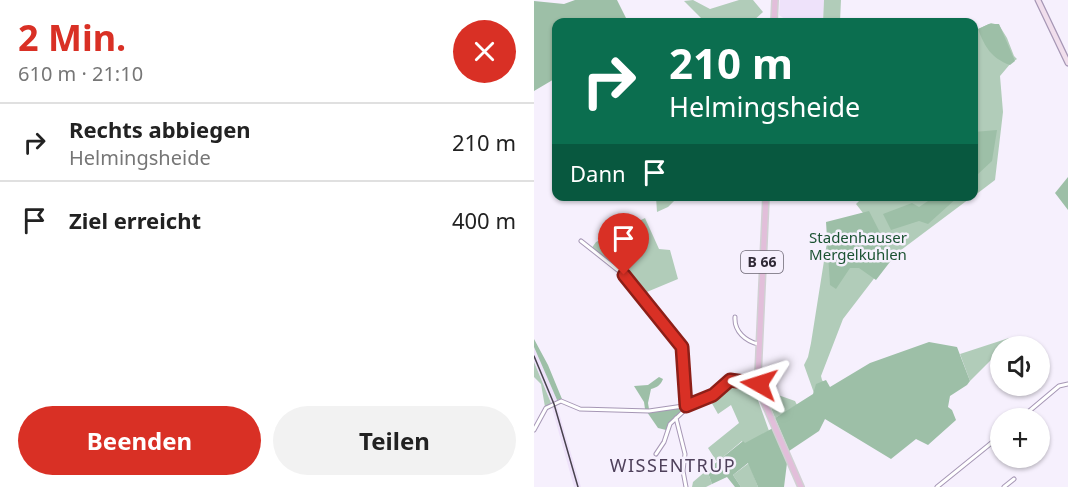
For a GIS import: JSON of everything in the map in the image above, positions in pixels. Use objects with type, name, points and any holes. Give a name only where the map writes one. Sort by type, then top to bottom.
[{"type":"main road","points":[[774,18],[775,0]]},
{"type":"main road","name":"B 66","points":[[766,201],[758,344],[759,384],[761,395],[801,487]]},
{"type":"street","points":[[1038,0],[1068,63]]},
{"type":"street","points":[[581,242],[624,275],[681,345],[684,356],[686,406],[670,424],[664,442],[656,453]]},
{"type":"street","points":[[735,317],[735,323],[744,338],[758,344]]},
{"type":"street","points":[[534,430],[546,408],[561,401],[580,409],[649,411],[686,406],[713,395],[730,380],[759,384]]},
{"type":"street","points":[[1033,408],[1059,386],[1068,384]]},
{"type":"street","points":[[676,418],[685,454],[683,471],[686,487]]},
{"type":"street","points":[[937,487],[990,443]]},
{"type":"street","points":[[1004,487],[1014,479]]},
{"type":"shaded area","points":[[780,0],[824,0],[823,18],[783,18],[779,15]]},
{"type":"shaded area","points":[[534,347],[557,400],[551,403],[534,362]]},
{"type":"shaded area","points":[[557,406],[581,487],[574,487],[552,408]]},
{"type":"green space","points":[[575,0],[617,0],[626,18],[552,18],[552,80],[534,91],[534,1],[564,4]]},
{"type":"green space","points":[[693,0],[710,9],[739,0],[753,0],[763,12],[756,18],[701,18],[684,1]]},
{"type":"green space","points":[[824,0],[841,0],[840,18],[823,18]]},
{"type":"green space","points":[[991,23],[999,25],[1017,59],[1000,76],[1003,112],[995,180],[978,193],[978,29]]},
{"type":"green space","points":[[989,24],[999,24],[1015,61],[1010,65],[993,55],[983,41],[978,29]]},
{"type":"green space","points":[[997,130],[992,161],[978,174],[978,132]]},
{"type":"green space","points":[[1068,177],[1068,210],[1055,193]]},
{"type":"green space","points":[[656,201],[674,201],[668,207],[657,212]]},
{"type":"green space","name":"Stadenhauser Mergelkuhlen","points":[[859,201],[966,201],[889,259],[843,319],[821,376],[827,387],[814,393],[804,365],[811,343],[830,223],[863,213],[856,204]]},
{"type":"green space","points":[[928,201],[954,201],[928,224],[919,221],[891,230],[883,214],[912,203],[919,207]]},
{"type":"green space","points":[[869,211],[893,258],[876,280],[859,268],[850,268],[836,289],[830,285],[826,222]]},
{"type":"green space","points":[[645,218],[659,249],[670,250],[678,279],[642,294],[624,275],[591,249],[596,242]]},
{"type":"green space","points":[[534,339],[562,399],[557,400],[534,347]]},
{"type":"green space","points":[[929,342],[957,347],[970,381],[950,396],[948,407],[952,410],[956,420],[928,445],[916,439],[891,459],[825,419],[819,431],[789,451],[775,418],[813,394],[816,384],[826,380],[830,387],[870,363]]},
{"type":"green space","points":[[990,344],[990,361],[970,381],[960,354]]},
{"type":"green space","points":[[534,362],[551,403],[545,407],[541,384],[534,377]]},
{"type":"green space","points":[[659,377],[663,379],[658,386],[651,389],[649,409],[645,409],[644,402],[634,386],[648,385]]},
{"type":"green space","points":[[733,383],[753,386],[769,431],[745,444],[742,441],[717,462],[708,448],[739,423],[731,405],[718,414],[710,400]]},
{"type":"green space","points":[[764,390],[795,401],[797,405],[775,418]]},
{"type":"green space","points":[[685,407],[669,423],[666,430],[658,428],[647,412]]},
{"type":"green space","points":[[773,428],[788,462],[784,487],[758,487],[748,463],[733,475],[741,487],[735,487],[727,477],[712,484],[707,470],[743,441],[745,443]]},
{"type":"green space","points":[[749,463],[758,487],[741,487],[733,475]]},
{"type":"green space","points":[[707,470],[712,484],[706,487],[692,487],[693,482]]},
{"type":"railway","points":[[534,356],[554,404],[578,487]]},
{"type":"district","name":"WISSENTRUP","points":[[673,466]]},
{"type":"route","points":[[624,275],[682,347],[686,406],[713,395],[730,380],[759,384]]}]
